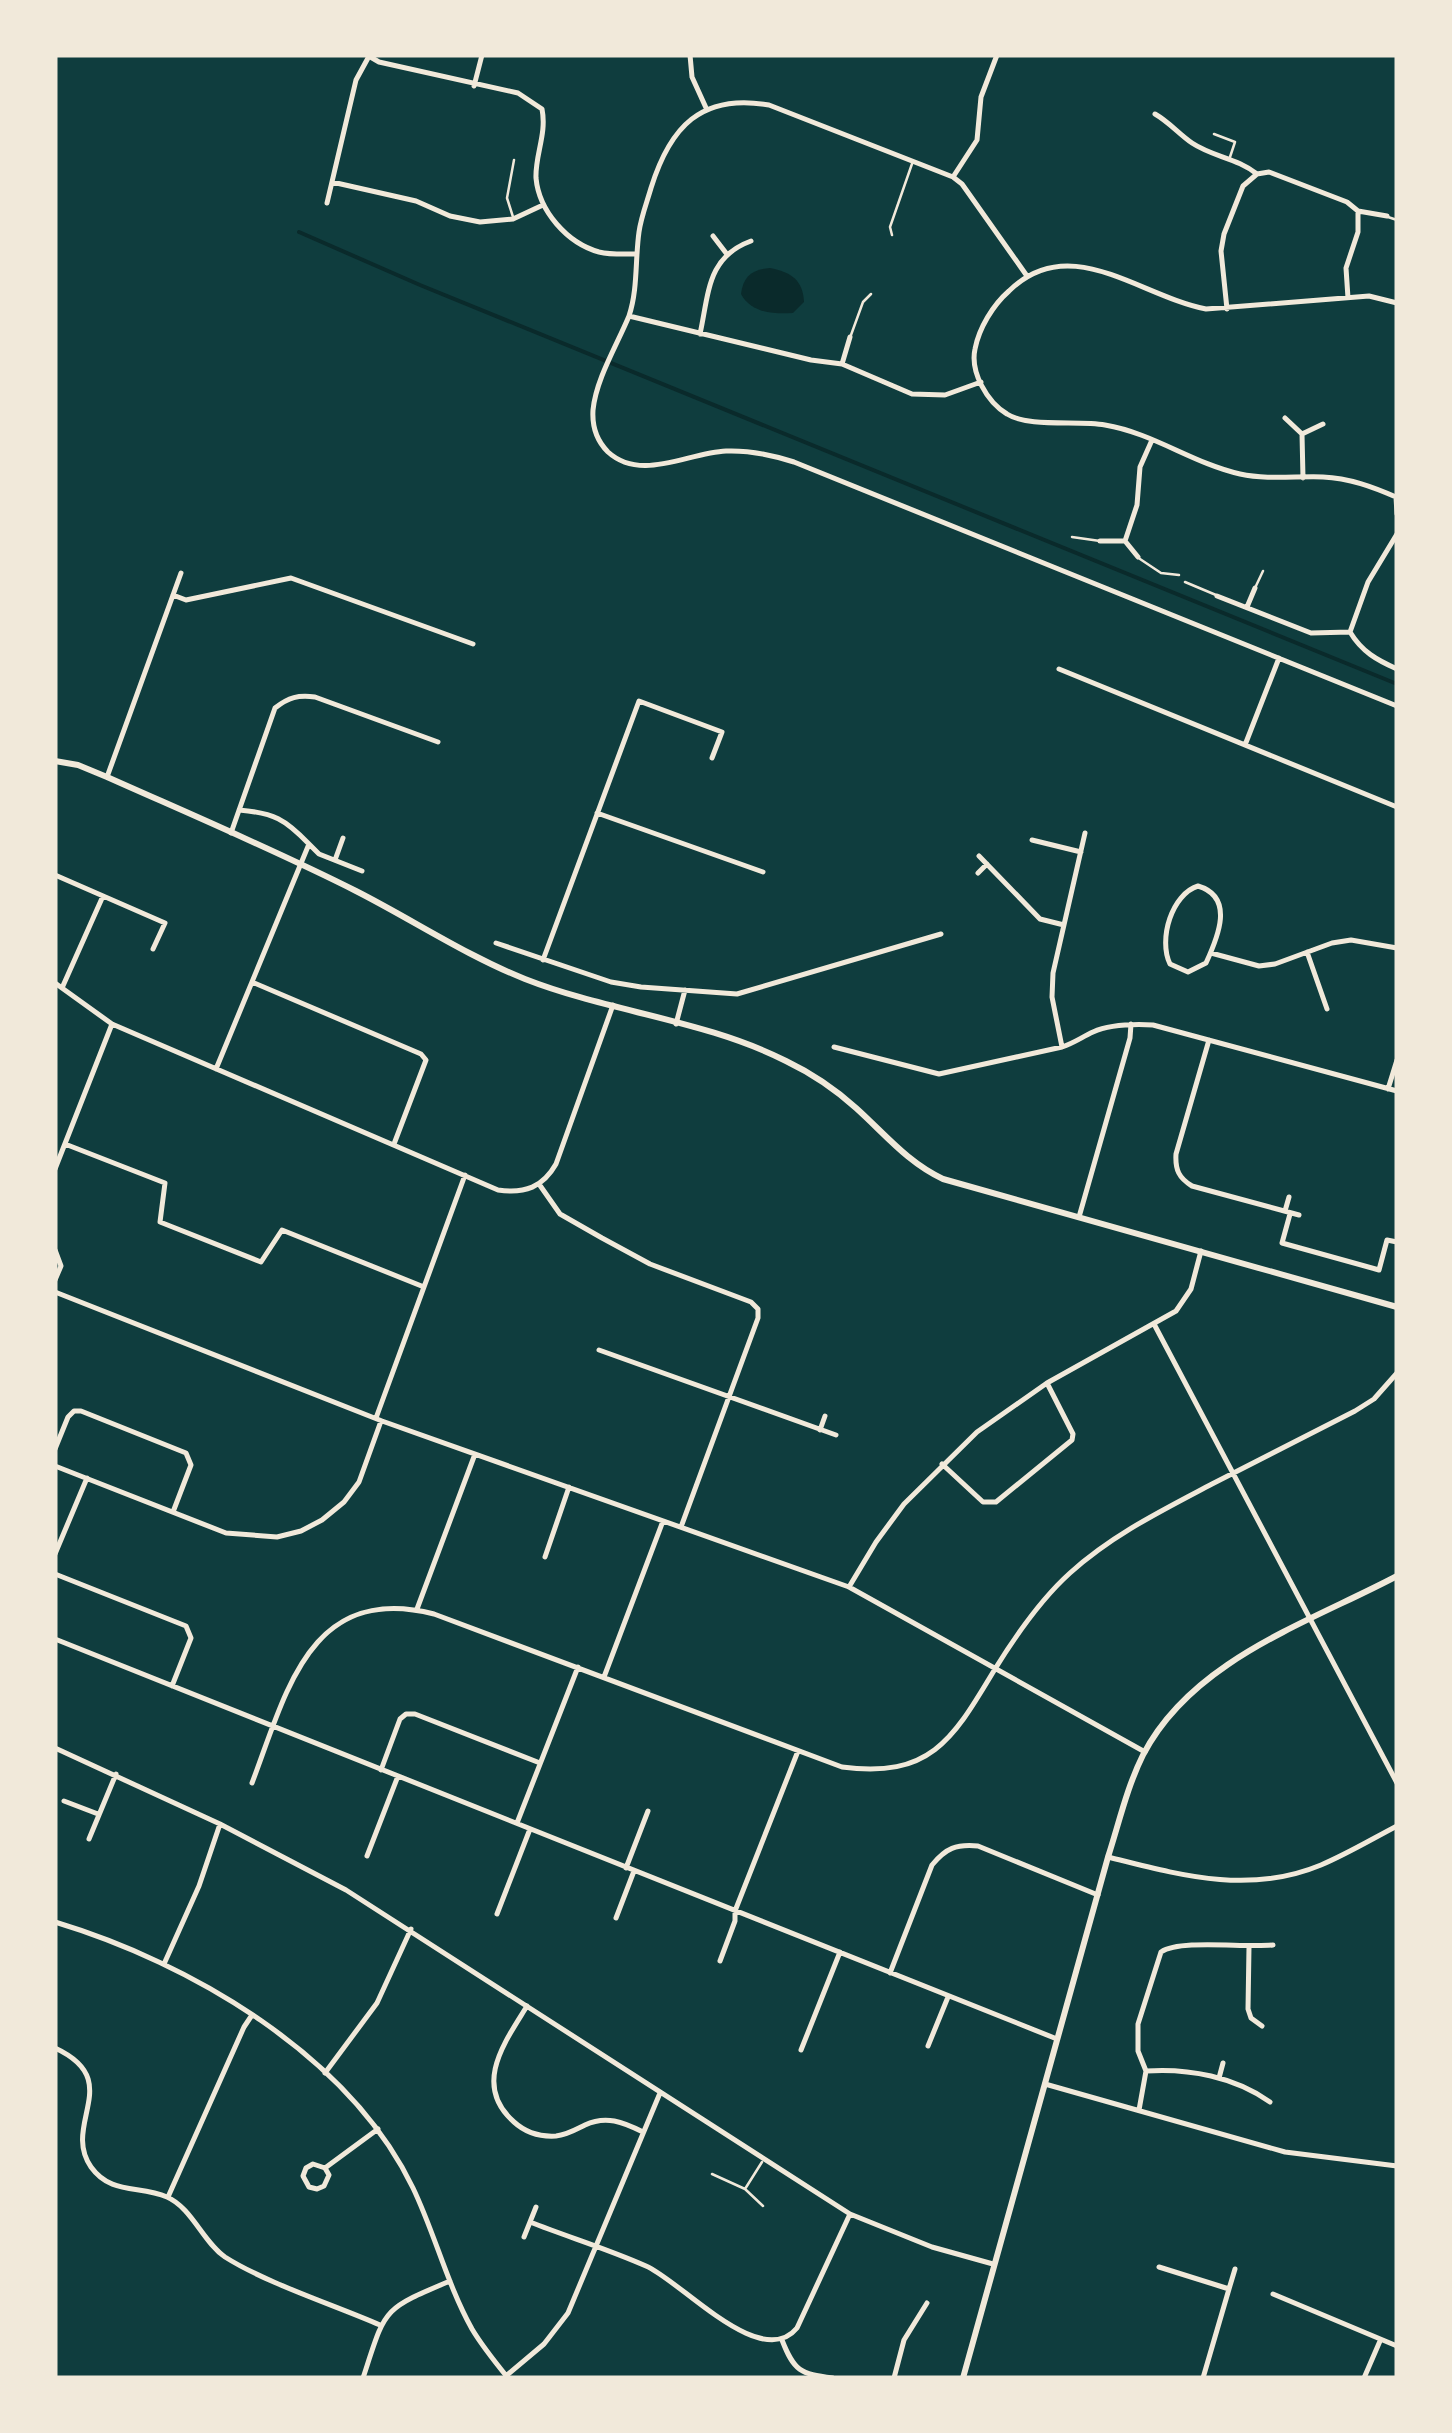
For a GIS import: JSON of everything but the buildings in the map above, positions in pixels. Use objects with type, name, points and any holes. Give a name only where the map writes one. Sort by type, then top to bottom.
[{"type":"street","points":[[474,86],[482,55]]},
{"type":"street","points":[[690,55],[692,76],[707,110]]},
{"type":"street","points":[[953,177],[977,140],[981,97],[997,55]]},
{"type":"street","points":[[327,203],[356,80],[368,56],[474,86],[518,93],[542,109],[545,124],[536,177],[543,205],[570,237],[586,246],[613,254],[638,254]]},
{"type":"street","points":[[1027,276],[962,184],[953,177],[768,104],[737,102],[707,110],[679,129],[660,158],[642,217],[633,304],[593,406],[595,432],[603,447],[628,465],[743,451],[780,458],[1397,706]]},
{"type":"street","points":[[1154,114],[1173,124],[1193,144],[1243,162],[1257,174]]},
{"type":"street","points":[[1226,310],[1222,243],[1242,186],[1257,174],[1269,172],[1348,202],[1358,210],[1387,216]]},
{"type":"street","points":[[332,182],[416,201],[463,220],[498,222],[543,205]]},
{"type":"street","points":[[1348,298],[1346,268],[1358,232],[1358,210]]},
{"type":"street","points":[[713,236],[726,253]]},
{"type":"street","points":[[700,334],[717,265],[726,253],[751,241]]},
{"type":"street","points":[[1397,303],[1369,296],[1226,310],[1188,306],[1074,264],[1058,264],[1027,276],[999,300],[974,351],[974,367],[981,382],[997,406],[1017,418],[1100,424],[1152,440],[1204,465],[1274,479],[1352,482],[1397,497],[1397,514]]},
{"type":"street","points":[[629,316],[842,364],[901,392],[927,397],[946,395],[981,382]]},
{"type":"street","points":[[842,364],[850,337]]},
{"type":"street","points":[[1285,418],[1302,434],[1302,478]]},
{"type":"street","points":[[1302,434],[1324,424]]},
{"type":"street","points":[[1125,541],[1137,505],[1140,467],[1152,440]]},
{"type":"street","points":[[1350,632],[1368,582],[1397,534]]},
{"type":"street","points":[[1100,540],[1125,541],[1138,557]]},
{"type":"street","points":[[107,776],[181,573]]},
{"type":"street","points":[[173,595],[186,600],[291,578],[473,644]]},
{"type":"street","points":[[1247,608],[1255,588]]},
{"type":"street","points":[[1217,596],[1311,633],[1350,632]]},
{"type":"street","points":[[1350,632],[1374,659],[1397,669]]},
{"type":"street","points":[[1245,744],[1279,658]]},
{"type":"street","points":[[1059,669],[1397,806]]},
{"type":"street","points":[[231,833],[275,708],[286,699],[300,695],[315,697],[438,742]]},
{"type":"street","points":[[543,960],[639,701],[722,732],[712,758]]},
{"type":"street","points":[[55,761],[107,776],[301,865],[528,980],[764,1051],[815,1077],[857,1109],[923,1170],[944,1179],[1397,1306]]},
{"type":"street","points":[[239,810],[266,812],[290,823],[319,854],[362,871]]},
{"type":"street","points":[[597,814],[763,872]]},
{"type":"street","points":[[1062,1046],[1052,997],[1053,973],[1085,832]]},
{"type":"street","points":[[335,860],[343,838]]},
{"type":"street","points":[[1032,840],[1081,852]]},
{"type":"street","points":[[216,1069],[309,844]]},
{"type":"street","points":[[978,856],[1040,919],[1064,925]]},
{"type":"street","points":[[978,874],[987,864]]},
{"type":"street","points":[[55,875],[165,922],[153,950]]},
{"type":"street","points":[[1198,886],[1211,890],[1220,900],[1222,912],[1211,954],[1206,963],[1188,972],[1170,964],[1165,954],[1177,900],[1186,890],[1198,886]]},
{"type":"street","points":[[62,988],[103,896]]},
{"type":"street","points":[[496,943],[611,982],[737,994],[940,934]]},
{"type":"street","points":[[1211,954],[1259,966],[1351,940],[1397,948]]},
{"type":"street","points":[[1307,952],[1328,1009]]},
{"type":"street","points":[[252,982],[420,1054],[426,1060],[394,1145]]},
{"type":"street","points":[[55,983],[112,1024],[465,1176],[512,1192],[526,1191],[539,1184],[556,1164],[613,1005]]},
{"type":"street","points":[[676,1024],[684,990]]},
{"type":"street","points":[[55,1168],[112,1024]]},
{"type":"street","points":[[1079,1217],[1130,1038],[1130,1024]]},
{"type":"street","points":[[834,1047],[939,1074],[1078,1042],[1094,1032],[1130,1024],[1153,1025],[1397,1091]]},
{"type":"street","points":[[1208,1040],[1175,1166],[1181,1179],[1192,1186],[1291,1213]]},
{"type":"street","points":[[1388,1089],[1397,1060]]},
{"type":"street","points":[[65,1144],[165,1183],[160,1222],[261,1262],[282,1230],[424,1287]]},
{"type":"street","points":[[55,1466],[226,1533],[253,1538],[300,1531],[322,1520],[344,1502],[359,1482],[465,1176]]},
{"type":"street","points":[[539,1184],[560,1214],[602,1238],[650,1264],[751,1302],[758,1309],[681,1527]]},
{"type":"street","points":[[1289,1197],[1291,1213],[1282,1243],[1379,1270],[1387,1240],[1397,1242]]},
{"type":"street","points":[[55,1250],[60,1266],[55,1280]]},
{"type":"street","points":[[850,1587],[895,1517],[942,1464],[1000,1414],[1047,1383],[1154,1324],[1185,1301],[1201,1251]]},
{"type":"street","points":[[55,1292],[379,1420],[850,1587],[1145,1752]]},
{"type":"street","points":[[1154,1324],[1397,1783]]},
{"type":"street","points":[[599,1350],[836,1435]]},
{"type":"street","points":[[252,1783],[292,1678],[316,1642],[352,1617],[384,1609],[417,1610],[842,1768],[864,1770],[908,1764],[929,1754],[962,1725],[1036,1610],[1100,1548],[1138,1523],[1355,1412],[1374,1399],[1397,1373]]},
{"type":"street","points":[[942,1464],[982,1502],[996,1502],[1072,1440],[1047,1383]]},
{"type":"street","points":[[55,1449],[74,1411],[186,1453],[191,1465],[173,1512]]},
{"type":"street","points":[[820,1430],[825,1416]]},
{"type":"street","points":[[417,1610],[475,1454]]},
{"type":"street","points":[[55,1554],[87,1478]]},
{"type":"street","points":[[545,1557],[569,1487]]},
{"type":"street","points":[[604,1678],[663,1521]]},
{"type":"street","points":[[55,1574],[186,1626],[192,1638],[172,1686]]},
{"type":"street","points":[[963,2378],[1108,1857],[1131,1782],[1145,1752],[1194,1690],[1232,1661],[1397,1576]]},
{"type":"street","points":[[55,1639],[1057,2040]]},
{"type":"street","points":[[516,1824],[578,1667]]},
{"type":"street","points":[[381,1770],[400,1719],[406,1714],[415,1714],[540,1763]]},
{"type":"street","points":[[55,1748],[220,1824],[324,1878],[411,1929],[850,2214],[932,2248],[994,2264]]},
{"type":"street","points":[[720,1960],[736,1921],[735,1911],[798,1751]]},
{"type":"street","points":[[89,1839],[116,1774]]},
{"type":"street","points":[[367,1856],[398,1776]]},
{"type":"street","points":[[64,1801],[98,1814]]},
{"type":"street","points":[[626,1868],[648,1811]]},
{"type":"street","points":[[164,1964],[199,1886],[220,1824]]},
{"type":"street","points":[[1108,1857],[1180,1876],[1253,1881],[1322,1865],[1397,1826]]},
{"type":"street","points":[[497,1914],[530,1829]]},
{"type":"street","points":[[890,1973],[932,1865],[943,1852],[960,1844],[978,1846],[1098,1894]]},
{"type":"street","points":[[616,1918],[634,1871]]},
{"type":"street","points":[[55,1922],[131,1948],[164,1964],[252,2015],[325,2073],[378,2129],[414,2189],[472,2330],[507,2377],[557,2329],[577,2293],[660,2092]]},
{"type":"street","points":[[325,2073],[377,2003],[411,1929]]},
{"type":"street","points":[[1139,2110],[1146,2071],[1138,2051],[1138,2024],[1161,1952],[1181,1944],[1274,1944]]},
{"type":"street","points":[[1248,1947],[1248,2008],[1250,2018],[1262,2026]]},
{"type":"street","points":[[801,2050],[840,1952]]},
{"type":"street","points":[[928,2046],[948,1997]]},
{"type":"street","points":[[527,2006],[496,2059],[493,2088],[507,2116],[529,2132],[543,2136],[569,2134],[604,2120],[616,2120],[643,2132]]},
{"type":"street","points":[[168,2197],[252,2015]]},
{"type":"street","points":[[55,2048],[82,2065],[90,2082],[83,2149],[88,2163],[107,2183],[168,2197],[189,2216],[209,2243],[236,2263],[380,2325]]},
{"type":"street","points":[[1219,2078],[1223,2063]]},
{"type":"street","points":[[1146,2071],[1219,2078],[1270,2102]]},
{"type":"street","points":[[1044,2084],[1285,2152],[1397,2166]]},
{"type":"street","points":[[325,2168],[378,2129]]},
{"type":"street","points":[[318,2164],[325,2168],[329,2175],[327,2183],[321,2188],[309,2187],[303,2176],[306,2168],[318,2164]]},
{"type":"street","points":[[524,2237],[536,2206]]},
{"type":"street","points":[[530,2222],[648,2266],[728,2324],[768,2340],[782,2340],[798,2328],[850,2214]]},
{"type":"street","points":[[1159,2267],[1229,2289]]},
{"type":"street","points":[[1204,2378],[1235,2269]]},
{"type":"street","points":[[363,2378],[380,2325],[398,2303],[450,2281]]},
{"type":"street","points":[[1274,2294],[1397,2346]]},
{"type":"street","points":[[894,2378],[904,2340],[926,2304]]},
{"type":"street","points":[[782,2340],[790,2362],[799,2370],[833,2378]]},
{"type":"street","points":[[1364,2378],[1380,2341]]},
{"type":"lane","points":[[1214,134],[1235,142],[1230,157]]},
{"type":"lane","points":[[513,218],[507,198],[514,160]]},
{"type":"lane","points":[[892,235],[890,227],[913,161]]},
{"type":"lane","points":[[1387,216],[1397,220]]},
{"type":"lane","points":[[850,337],[863,302],[871,294]]},
{"type":"lane","points":[[1086,540],[1089,529]]},
{"type":"lane","points":[[1072,537],[1100,540]]},
{"type":"lane","points":[[1148,566],[1154,556]]},
{"type":"lane","points":[[1138,557],[1162,573],[1179,575]]},
{"type":"lane","points":[[1255,588],[1263,571]]},
{"type":"lane","points":[[1185,582],[1217,596]]},
{"type":"lane","points":[[745,2189],[763,2160]]},
{"type":"lane","points":[[712,2174],[745,2189],[763,2206]]},
{"type":"water","points":[[770,268],[790,275],[801,288],[804,302],[793,313],[757,309],[741,294],[750,275]]},
{"type":"waterway","points":[[299,232],[1397,684]]}]
